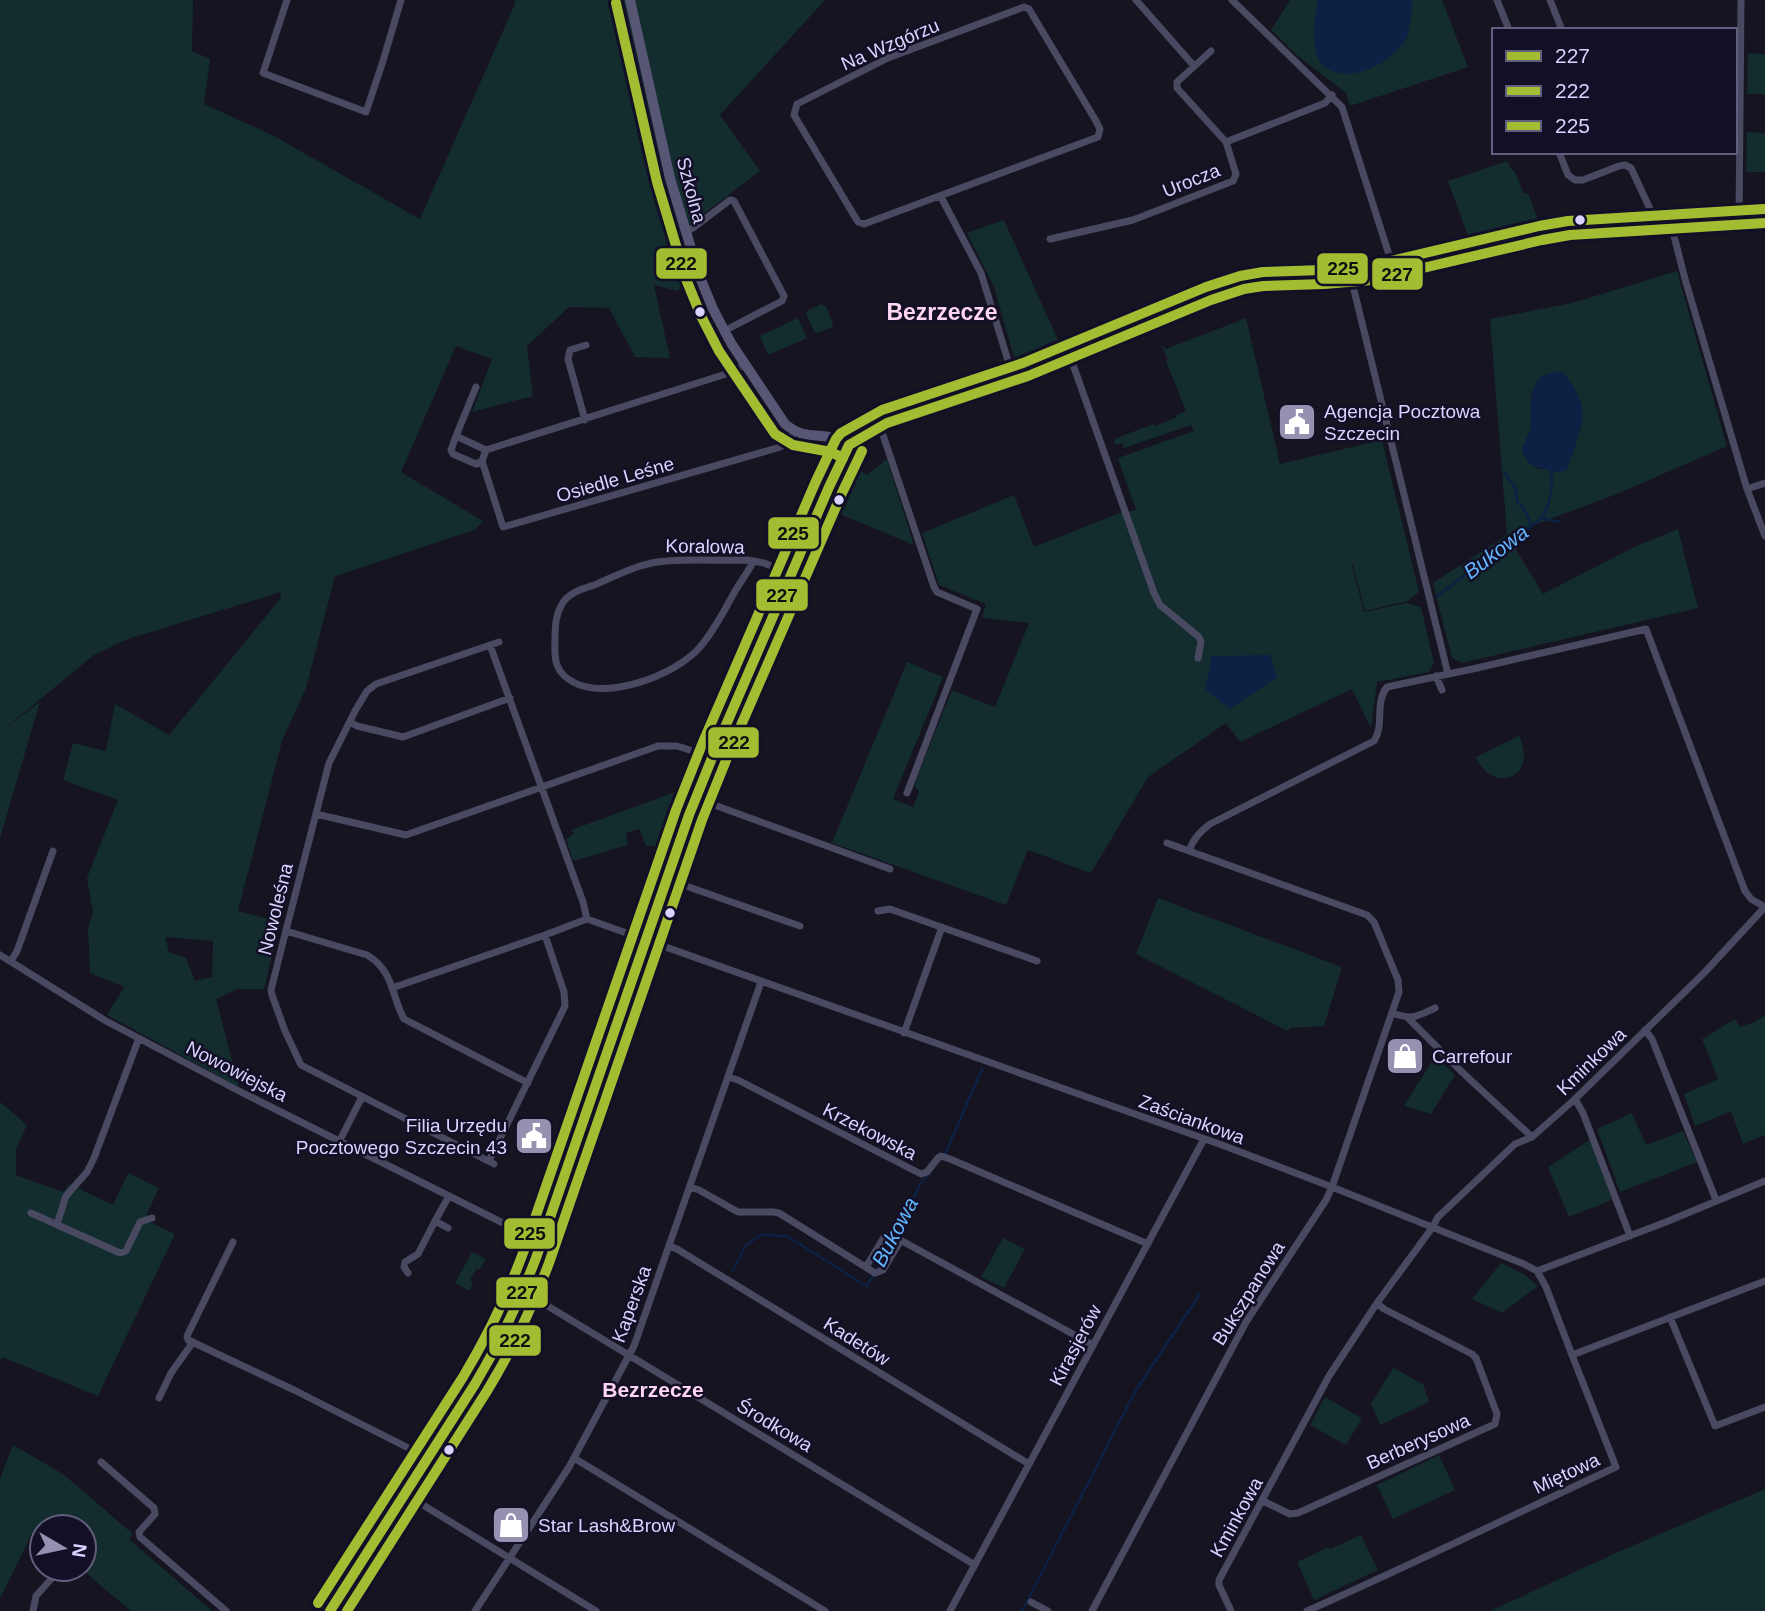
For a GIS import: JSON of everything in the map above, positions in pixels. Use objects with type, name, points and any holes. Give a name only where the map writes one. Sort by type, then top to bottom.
[{"type":"street","points":[[286,0],[262,73],[366,112],[401,0]]},
{"type":"street","name":"Szkolna","points":[[630,0],[667,166],[685,232],[707,296],[745,365],[780,418],[794,431]]},
{"type":"street","points":[[1136,0],[1194,66]]},
{"type":"street","points":[[1232,0],[1342,107],[1394,275]]},
{"type":"street","points":[[1497,0],[1508,28]]},
{"type":"street","points":[[1550,0],[1561,28]]},
{"type":"street","points":[[1739,224],[1741,0]]},
{"type":"street","name":"Na Wzgórzu","points":[[1024,7],[1029,9],[1096,121],[1100,129],[1098,137],[941,197],[864,224],[858,222],[794,115],[797,104],[888,58],[1024,7]]},
{"type":"street","points":[[1210,51],[1177,82],[1177,88],[1226,142]]},
{"type":"street","name":"Urocza","points":[[1050,239],[1133,220],[1233,181],[1236,174],[1226,142],[1325,103],[1332,95]]},
{"type":"street","points":[[1560,154],[1568,175],[1575,180],[1583,180],[1619,166],[1631,168],[1651,211],[1652,229]]},
{"type":"street","points":[[941,197],[981,273],[1014,380]]},
{"type":"street","points":[[685,232],[730,200],[734,201],[784,296],[782,301],[724,331]]},
{"type":"street","points":[[330,1611],[486,1367],[523,1291],[695,798],[832,479],[849,446],[880,426],[1071,359],[1211,300],[1244,289],[1352,282],[1394,275],[1558,237],[1765,223]]},
{"type":"street","points":[[1672,228],[1747,489],[1765,536]]},
{"type":"street","points":[[1352,282],[1448,674]]},
{"type":"street","points":[[585,420],[568,359],[570,350],[586,345]]},
{"type":"street","points":[[1071,359],[1154,593],[1160,605],[1199,637],[1201,642],[1198,658]]},
{"type":"street","points":[[456,436],[486,450],[726,374],[745,365]]},
{"type":"street","points":[[476,387],[451,450],[453,454],[476,464],[482,461],[486,450]]},
{"type":"street","points":[[880,426],[934,587],[937,592],[977,609],[907,793]]},
{"type":"street","points":[[794,431],[813,437],[835,438],[849,446]]},
{"type":"street","name":"Osiedle Leśne","points":[[482,461],[503,527],[777,449],[786,444],[794,431]]},
{"type":"street","points":[[1747,489],[1765,483]]},
{"type":"street","name":"Koralowa","points":[[665,561],[753,561],[707,639],[677,666],[640,681],[597,689],[576,684],[558,670],[554,649],[557,614],[564,601],[574,593],[632,569],[665,561]]},
{"type":"street","points":[[737,561],[742,566],[744,575]]},
{"type":"street","points":[[753,561],[791,574]]},
{"type":"street","points":[[1167,843],[1189,851],[1192,841],[1210,824],[1374,741],[1378,735],[1380,695],[1387,687],[1646,629],[1745,891],[1751,899],[1765,907]]},
{"type":"street","name":"Nowoleśna","points":[[499,642],[376,684],[367,691],[330,763],[271,990],[298,1062],[304,1068],[491,1163],[528,1083]]},
{"type":"street","points":[[393,988],[587,919],[490,645]]},
{"type":"street","points":[[1436,676],[1442,690]]},
{"type":"street","points":[[349,722],[404,737],[510,698]]},
{"type":"street","points":[[1672,726],[1681,722]]},
{"type":"street","points":[[316,814],[406,835],[658,746],[677,746],[712,757]]},
{"type":"street","points":[[695,798],[890,869]]},
{"type":"street","points":[[11,961],[53,851]]},
{"type":"street","name":"Bukszpanowa","points":[[1092,1611],[1246,1322],[1326,1200],[1399,992],[1398,980],[1374,922],[1367,915],[1189,851]]},
{"type":"street","points":[[666,879],[800,926]]},
{"type":"street","name":"Kminkowa","points":[[1231,1611],[1219,1580],[1329,1376],[1438,1217],[1515,1143],[1532,1137],[1576,1099],[1703,973],[1765,907]]},
{"type":"street","points":[[878,911],[890,909],[1037,961]]},
{"type":"street","name":"Zaściankowa","points":[[587,919],[1332,1187]]},
{"type":"street","points":[[904,1033],[942,927]]},
{"type":"street","points":[[286,931],[375,960],[385,969],[404,1019],[528,1083],[562,1014],[565,1002],[545,935]]},
{"type":"street","name":"Nowowiejska","points":[[0,955],[139,1038],[541,1242]]},
{"type":"street","name":"Kaperska","points":[[475,1611],[574,1458],[638,1336],[761,982]]},
{"type":"street","points":[[1408,1018],[1435,1008]]},
{"type":"street","points":[[1392,1013],[1408,1018],[1532,1137]]},
{"type":"street","points":[[1645,1030],[1652,1040],[1716,1200]]},
{"type":"street","points":[[57,1224],[66,1196],[94,1158],[139,1038]]},
{"type":"street","name":"Krzekowska","points":[[728,1077],[921,1174],[927,1172],[941,1156],[1148,1244]]},
{"type":"street","points":[[340,1140],[362,1097]]},
{"type":"street","points":[[1576,1099],[1630,1236]]},
{"type":"street","name":"Kirasjerów","points":[[950,1611],[1204,1139]]},
{"type":"street","points":[[1537,1272],[1765,1181]]},
{"type":"street","points":[[690,1187],[738,1212],[779,1213],[876,1273],[883,1270],[901,1240]]},
{"type":"street","points":[[1332,1187],[1524,1264],[1537,1272],[1546,1287],[1572,1355],[1765,1281]]},
{"type":"street","points":[[408,1273],[404,1267],[405,1262],[418,1254],[449,1196]]},
{"type":"street","points":[[31,1213],[120,1253],[127,1251],[140,1222],[152,1218]]},
{"type":"street","points":[[435,1221],[448,1228]]},
{"type":"street","points":[[866,1267],[884,1237],[891,1235],[1093,1345]]},
{"type":"street","points":[[233,1242],[187,1336],[188,1340],[428,1458]]},
{"type":"street","name":"Kadetów","points":[[669,1246],[1029,1464]]},
{"type":"street","name":"Środkowa","points":[[523,1291],[975,1565]]},
{"type":"street","name":"Berberysowa","points":[[1263,1501],[1290,1514],[1298,1513],[1495,1424],[1497,1414],[1476,1358],[1377,1303]]},
{"type":"street","points":[[1670,1317],[1715,1426],[1765,1407]]},
{"type":"street","points":[[159,1398],[171,1373],[193,1342]]},
{"type":"street","name":"Miętowa","points":[[1307,1611],[1616,1467],[1572,1355]]},
{"type":"street","points":[[574,1458],[825,1611]]},
{"type":"street","points":[[101,1462],[154,1508],[155,1514],[139,1532],[140,1537],[226,1611]]},
{"type":"street","points":[[405,1494],[596,1611]]},
{"type":"street","points":[[33,1611],[36,1596],[48,1583]]},
{"type":"street","points":[[1031,1602],[1048,1611]]},
{"type":"green space","points":[[0,0],[193,0],[192,51],[210,59],[204,104],[274,136],[420,219],[515,0],[825,0],[720,115],[760,171],[676,235],[688,272],[678,291],[654,285],[670,358],[635,357],[609,308],[569,307],[527,346],[533,396],[472,412],[492,359],[456,346],[401,472],[483,521],[474,530],[335,576],[306,688],[282,741],[238,911],[280,922],[264,989],[238,989],[216,999],[239,1087],[107,1015],[124,987],[90,973],[88,929],[93,912],[87,878],[118,800],[63,780],[73,743],[106,751],[115,704],[169,735],[280,599],[281,592],[128,639],[94,655],[4,729],[40,702],[0,838]],"holes":[[[165,937],[213,941],[212,977],[195,981],[186,958],[169,952]]]},
{"type":"green space","points":[[1290,0],[1442,0],[1468,67],[1350,106],[1346,93],[1298,56],[1271,30]]},
{"type":"green space","points":[[1748,53],[1765,54],[1765,94],[1747,94]]},
{"type":"green space","points":[[1747,132],[1765,133],[1765,172],[1746,172]]},
{"type":"green space","points":[[1507,161],[1524,194],[1528,193],[1539,222],[1536,234],[1472,247],[1448,181]]},
{"type":"green space","points":[[1004,220],[1063,351],[1017,368],[994,287],[967,233]]},
{"type":"green space","points":[[1677,271],[1727,446],[1617,494],[1507,535],[1490,319],[1572,303]],"holes":[[[1545,374],[1544,469],[1538,469],[1522,449],[1531,429],[1531,395],[1539,379]]]},
{"type":"green space","points":[[821,304],[826,306],[833,323],[832,327],[817,333],[806,313]]},
{"type":"green space","points":[[798,318],[807,338],[768,355],[760,336]]},
{"type":"green space","points":[[1246,318],[1280,464],[1382,440],[1419,592],[1408,601],[1365,611],[1351,562],[1364,612],[1406,603],[1421,607],[1434,663],[1429,672],[1377,682],[1371,728],[1352,689],[1240,742],[1226,723],[1148,777],[1091,873],[1028,850],[1006,905],[832,843],[907,662],[943,677],[893,799],[913,807],[919,792],[914,784],[952,690],[995,707],[1029,623],[982,618],[986,604],[939,585],[922,533],[1014,495],[1034,547],[1119,513],[1136,510],[1118,458],[1194,431],[1191,425],[1124,448],[1122,443],[1115,445],[1114,439],[1153,424],[1155,426],[1186,411],[1166,361],[1168,360],[1158,343],[1166,349]]},
{"type":"green space","points":[[887,459],[914,545],[832,511],[846,473],[854,467],[867,475]]},
{"type":"green space","points":[[1678,529],[1698,608],[1462,663],[1452,658],[1433,583],[1507,535],[1543,594],[1636,546]]},
{"type":"green space","points":[[1519,736],[1524,750],[1519,771],[1502,778],[1493,776],[1484,769],[1476,757]]},
{"type":"green space","points":[[689,787],[662,849],[646,846],[639,829],[626,833],[628,845],[573,861],[566,839],[574,834],[571,830]]},
{"type":"green space","points":[[1158,898],[1342,967],[1324,1026],[1290,1028],[1288,1031],[1136,954]]},
{"type":"green space","points":[[1765,1015],[1765,1135],[1743,1144],[1731,1111],[1695,1126],[1684,1094],[1718,1079],[1702,1039],[1735,1019],[1740,1027]]},
{"type":"green space","points":[[1435,1056],[1455,1075],[1431,1114],[1404,1106]]},
{"type":"green space","points":[[0,1102],[27,1125],[16,1149],[16,1175],[63,1192],[69,1184],[113,1205],[128,1173],[159,1188],[147,1214],[150,1222],[175,1234],[98,1396],[2,1357],[0,1360]]},
{"type":"green space","points":[[1632,1113],[1646,1145],[1683,1131],[1697,1162],[1620,1192],[1597,1129]]},
{"type":"green space","points":[[1591,1139],[1612,1200],[1569,1217],[1548,1167]]},
{"type":"green space","points":[[1003,1238],[1025,1249],[1004,1288],[981,1277]]},
{"type":"green space","points":[[472,1252],[486,1259],[470,1280],[473,1283],[470,1291],[455,1283]]},
{"type":"green space","points":[[1501,1263],[1524,1274],[1538,1286],[1502,1313],[1472,1299]]},
{"type":"green space","points":[[1393,1368],[1423,1384],[1429,1402],[1380,1425],[1371,1404]]},
{"type":"green space","points":[[1325,1397],[1362,1418],[1346,1445],[1310,1425]]},
{"type":"green space","points":[[13,1445],[63,1474],[133,1534],[129,1539],[212,1611],[131,1611],[98,1583],[98,1513],[28,1513],[28,1541],[0,1599],[0,1479]]},
{"type":"green space","points":[[1439,1455],[1455,1490],[1393,1519],[1377,1485]]},
{"type":"green space","points":[[1765,1489],[1765,1611],[1490,1611],[1618,1552]]},
{"type":"green space","points":[[1361,1535],[1378,1570],[1314,1600],[1297,1562]]},
{"type":"water","points":[[1318,0],[1413,0],[1407,37],[1390,57],[1371,68],[1349,74],[1329,70],[1321,63],[1316,51],[1315,14]]},
{"type":"water","points":[[1554,371],[1564,373],[1571,382],[1583,415],[1567,470],[1560,472],[1532,465],[1522,449],[1531,429],[1531,399],[1534,388],[1539,378]]},
{"type":"water","points":[[1270,655],[1277,677],[1230,709],[1205,689],[1212,656]]},
{"type":"waterway","points":[[1542,518],[1551,495],[1551,471]]},
{"type":"waterway","points":[[1504,472],[1516,489],[1517,502],[1526,513],[1531,527]]},
{"type":"waterway","name":"Bukowa","points":[[1437,596],[1542,518],[1559,522]]},
{"type":"waterway","name":"Bukowa","points":[[944,1156],[982,1069]]},
{"type":"waterway","name":"Bukowa","points":[[877,1270],[896,1237],[920,1184],[929,1174]]},
{"type":"waterway","name":"Bukowa","points":[[733,1270],[746,1245],[761,1235],[787,1236],[866,1286],[874,1275]]},
{"type":"waterway","points":[[1022,1611],[1136,1390],[1200,1294]]},
{"type":"transit line","name":"222","points":[[616,3],[657,182],[686,279],[701,316],[719,351],[775,434],[793,445],[831,452],[843,458]]},
{"type":"transit line","name":"225","points":[[318,1603],[463,1377],[503,1301],[523,1253],[676,810],[816,481],[841,433],[882,410],[1023,363],[1206,287],[1240,276],[1263,272],[1370,266],[1568,221],[1764,209]]},
{"type":"transit line","name":"227","points":[[330,1611],[475,1384],[516,1307],[536,1258],[689,815],[849,445],[887,423],[1028,376],[1211,300],[1244,289],[1372,280],[1570,235],[1765,223]]},
{"type":"transit line","name":"222","points":[[347,1611],[487,1391],[529,1312],[549,1263],[702,820],[862,451]]},
{"type":"place","name":"Agencja Pocztowa Szczecin","points":[[1297,422]]},
{"type":"place","name":"Carrefour","points":[[1405,1056]]},
{"type":"place","name":"Filia Urzędu Pocztowego Szczecin 43","points":[[534,1136]]},
{"type":"place","name":"Star Lash&Brow","points":[[511,1525]]},
{"type":"district","name":"Bezrzecze","points":[[942,312]]},
{"type":"district","name":"Bezrzecze","points":[[653,1390]]}]
